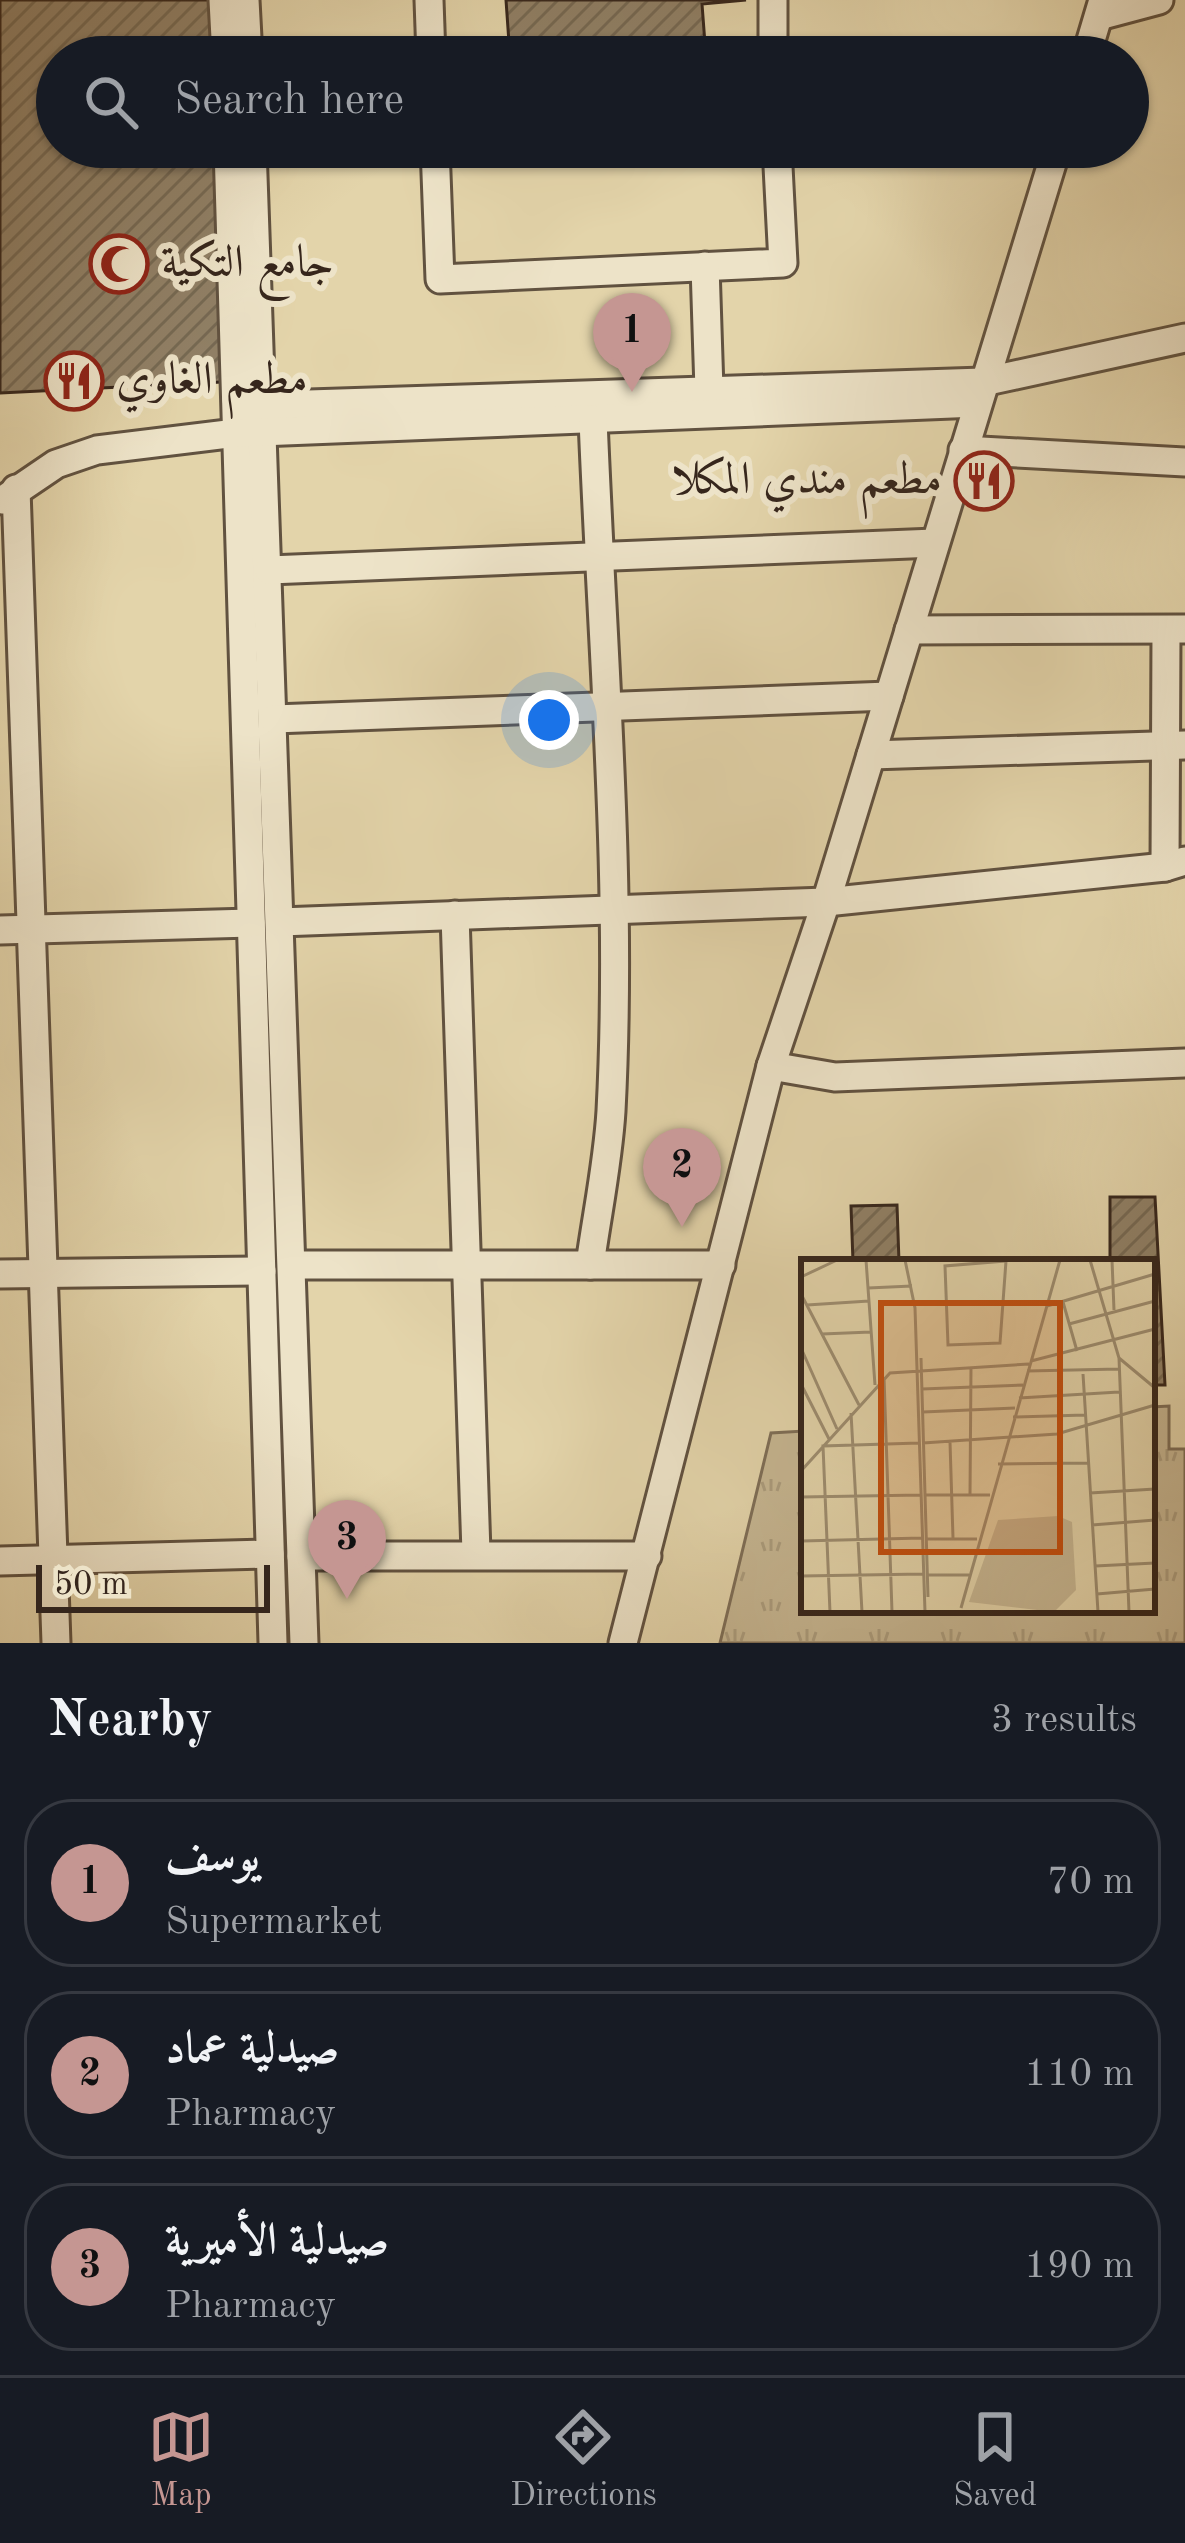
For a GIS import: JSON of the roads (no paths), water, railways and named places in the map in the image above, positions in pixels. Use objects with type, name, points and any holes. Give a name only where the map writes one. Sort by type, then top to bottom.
[{"type":"street","points":[[223,0],[225,36]]},
{"type":"street","points":[[245,0],[247,36]]},
{"type":"street","points":[[428,0],[430,36]]},
{"type":"street","points":[[772,0],[773,36]]},
{"type":"street","points":[[1101,8],[1159,0]]},
{"type":"street","points":[[230,168],[249,419],[269,569],[304,1643]]},
{"type":"street","points":[[251,168],[250,923],[273,1643]]},
{"type":"street","points":[[436,168],[440,279],[783,263],[778,168]]},
{"type":"street","points":[[623,1643],[771,1066],[826,902],[1050,168]]},
{"type":"street","points":[[705,266],[709,390]]},
{"type":"street","points":[[249,419],[593,419],[980,392],[1185,338]]},
{"type":"street","points":[[56,1643],[32,929],[8,496],[56,464],[98,450],[249,419],[709,390],[980,392]]},
{"type":"street","points":[[590,1265],[610,1115],[612,910],[593,419]]},
{"type":"street","points":[[963,450],[1185,462]]},
{"type":"street","points":[[269,569],[935,542]]},
{"type":"street","points":[[280,922],[826,902],[1175,864],[1175,631],[909,630]]},
{"type":"street","points":[[274,719],[889,696]]},
{"type":"street","points":[[871,755],[1176,746]]},
{"type":"street","points":[[455,915],[476,1553]]},
{"type":"street","points":[[0,930],[250,923]]},
{"type":"street","points":[[771,1066],[835,1077],[1185,1063]]},
{"type":"street","points":[[292,1265],[721,1265]]},
{"type":"street","points":[[0,1274],[262,1270]]},
{"type":"street","points":[[0,1561],[270,1554]]},
{"type":"street","points":[[301,1556],[647,1556]]},
{"type":"place","name":"جامع التكية","points":[[119,264]]},
{"type":"place","name":"مطعم الغاوي","points":[[74,381]]},
{"type":"place","name":"يوسف","points":[[632,392]]},
{"type":"place","name":"مطعم مندي المكلا","points":[[984,481]]},
{"type":"place","name":"صيدلية عماد","points":[[682,1227]]},
{"type":"place","name":"صيدلية الأميرية","points":[[347,1599]]}]
